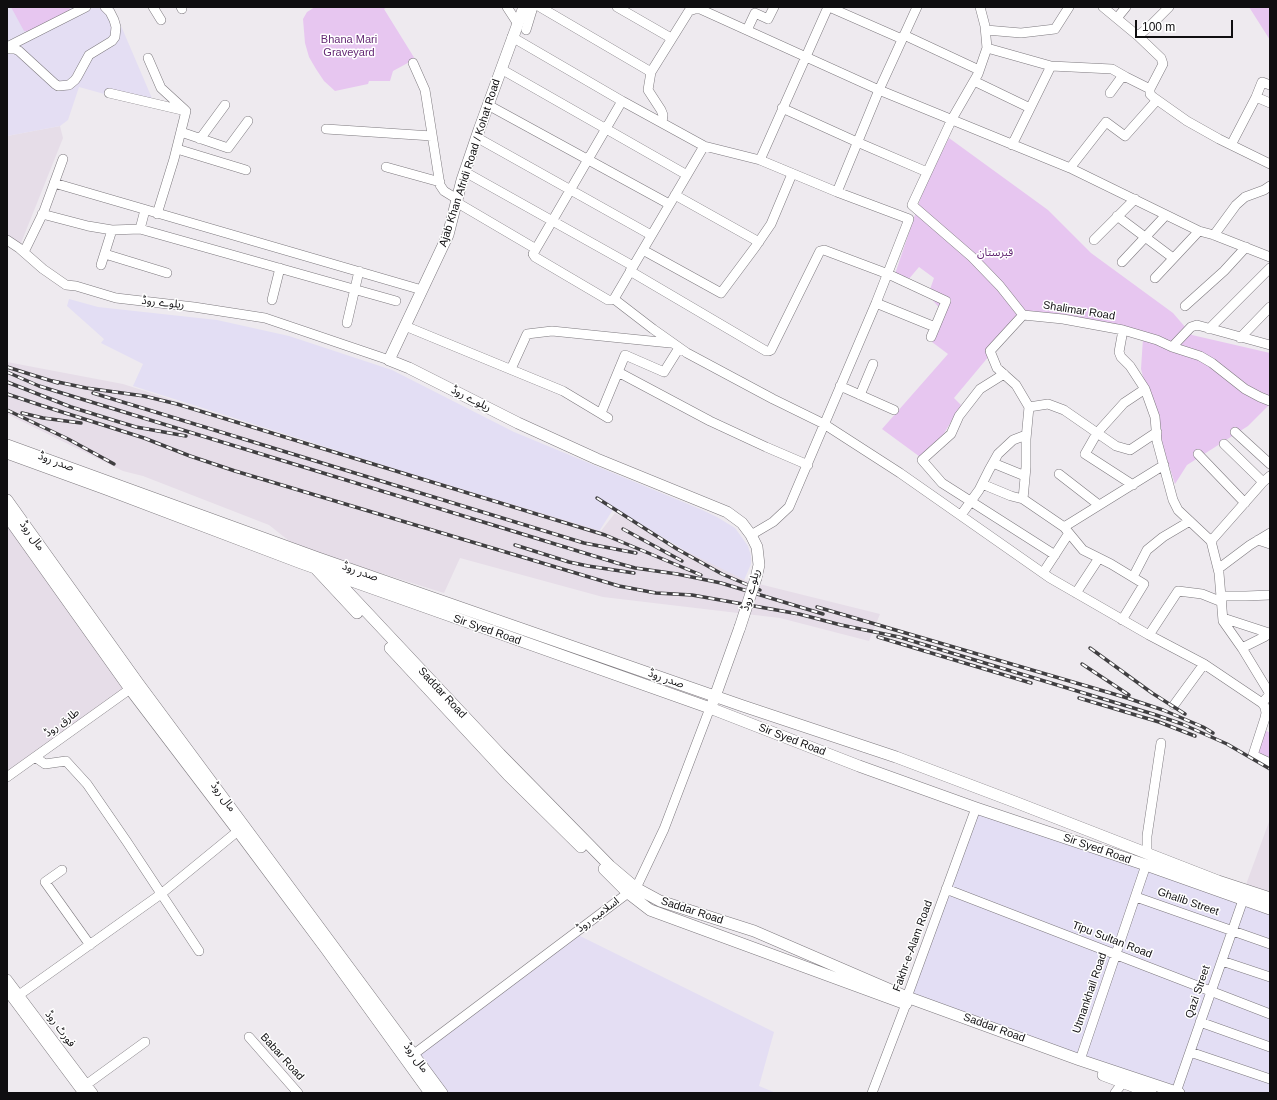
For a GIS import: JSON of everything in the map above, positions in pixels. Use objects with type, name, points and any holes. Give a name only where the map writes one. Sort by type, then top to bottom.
[{"type":"main road","name":"Ajab Khan Afridi Road / Kohat Road","points":[[389,360],[448,235],[476,137],[512,37],[522,27],[524,7]]},
{"type":"main road","name":"ریلوے روڈ","points":[[389,360],[424,375],[518,423],[597,459],[727,512],[742,523],[751,535],[757,547],[759,565],[740,627],[710,708]]},
{"type":"main road","name":"صدر روڈ","points":[[7,445],[316,563]]},
{"type":"main road","name":"صدر روڈ","points":[[7,453],[316,563],[896,757],[1023,805],[1147,860]]},
{"type":"main road","name":"مال روڈ","points":[[7,500],[134,686],[238,831],[329,946]]},
{"type":"main road","name":"مال روڈ","points":[[7,516],[329,946],[410,1057],[442,1093]]},
{"type":"main road","name":"Saddar Road","points":[[316,563],[331,574],[366,617]]},
{"type":"main road","name":"Saddar Road","points":[[316,563],[508,775],[632,890],[650,910],[1080,1060],[1178,1092]]},
{"type":"main road","name":"Sir Syed Road","points":[[331,574],[710,708],[859,766],[976,808],[1270,898]]},
{"type":"main road","name":"Sir Syed Road","points":[[1147,860],[1243,900],[1270,909]]},
{"type":"main road","name":"Saddar Road","points":[[632,890],[660,901],[754,931],[906,1000],[1151,1093]]},
{"type":"main road","name":"مال روڈ","points":[[410,1057],[430,1093]]},
{"type":"street","points":[[7,48],[20,39],[86,7]]},
{"type":"street","points":[[7,48],[19,51],[58,86],[69,85],[77,77],[89,55],[112,41],[115,37],[116,27],[114,20],[110,12],[105,7]]},
{"type":"street","points":[[154,7],[160,20]]},
{"type":"street","points":[[507,7],[522,27],[533,7]]},
{"type":"street","points":[[540,7],[651,72]]},
{"type":"street","points":[[616,7],[671,38]]},
{"type":"street","points":[[747,30],[755,13],[768,19],[774,7]]},
{"type":"street","points":[[760,160],[805,56],[829,7],[979,70]]},
{"type":"street","points":[[837,192],[879,90],[917,7]]},
{"type":"street","points":[[980,7],[986,30],[987,48],[979,70],[952,119],[912,205],[972,257],[1000,286],[1023,315],[990,351],[998,368],[1016,385],[1029,407],[1023,499]]},
{"type":"street","points":[[986,30],[1021,33],[1055,29],[1068,7]]},
{"type":"street","points":[[1103,7],[1138,36],[1161,58],[1164,64],[1150,89],[1150,94],[1187,121],[1270,164]]},
{"type":"street","points":[[1116,18],[1126,7]]},
{"type":"street","points":[[1138,36],[1169,7]]},
{"type":"street","points":[[662,122],[663,115],[661,110],[648,90],[651,72],[690,9],[705,11],[879,90],[1070,168],[1199,230],[1270,257]]},
{"type":"street","points":[[512,37],[622,101],[704,146],[760,160],[837,192],[909,219],[876,303],[789,507],[773,522],[751,535]]},
{"type":"street","points":[[987,48],[1051,66],[1112,69],[1150,89]]},
{"type":"street","points":[[148,58],[161,88],[186,111]]},
{"type":"street","points":[[413,63],[425,90],[440,182],[444,191],[457,201],[536,249]]},
{"type":"street","points":[[1012,145],[1051,66]]},
{"type":"street","points":[[501,69],[687,175]]},
{"type":"street","points":[[1110,93],[1121,78],[1126,77]]},
{"type":"street","points":[[974,80],[1030,108]]},
{"type":"street","points":[[1231,145],[1256,97],[1262,82],[1270,85]]},
{"type":"street","points":[[109,93],[186,111]]},
{"type":"street","points":[[1256,97],[1270,103]]},
{"type":"street","points":[[1070,168],[1106,122],[1125,136],[1157,100]]},
{"type":"street","points":[[622,101],[533,254],[608,300],[612,300],[614,298],[704,146]]},
{"type":"street","points":[[488,104],[669,204]]},
{"type":"street","points":[[200,139],[226,105]]},
{"type":"street","points":[[782,108],[927,172]]},
{"type":"street","points":[[157,214],[177,149],[186,111]]},
{"type":"street","points":[[181,132],[228,148],[248,121]]},
{"type":"street","points":[[326,129],[432,136]]},
{"type":"street","points":[[476,137],[651,235]]},
{"type":"street","points":[[177,149],[246,170]]},
{"type":"street","points":[[24,252],[42,214],[63,159]]},
{"type":"street","points":[[386,167],[440,182]]},
{"type":"street","points":[[465,172],[632,268],[766,351],[771,350],[820,250],[824,250],[888,274],[946,301],[931,337]]},
{"type":"street","points":[[643,250],[721,293],[760,242],[770,224],[792,174]]},
{"type":"street","points":[[54,183],[422,290]]},
{"type":"street","points":[[1214,235],[1236,205],[1246,197],[1270,186]]},
{"type":"street","points":[[675,195],[760,242]]},
{"type":"street","points":[[1094,240],[1135,199]]},
{"type":"street","points":[[140,229],[145,210]]},
{"type":"street","points":[[42,214],[88,226],[112,230],[140,229],[396,301]]},
{"type":"street","points":[[1122,262],[1166,214]]},
{"type":"street","points":[[1117,216],[1173,258]]},
{"type":"street","points":[[101,265],[112,230]]},
{"type":"street","points":[[1155,278],[1199,230]]},
{"type":"street","name":"ریلوے روڈ","points":[[7,240],[66,285],[76,286],[116,298],[194,307],[265,318],[389,360]]},
{"type":"street","points":[[1185,306],[1224,271],[1246,247]]},
{"type":"street","points":[[105,254],[167,273]]},
{"type":"street","points":[[272,300],[280,268]]},
{"type":"street","points":[[1209,329],[1270,268]]},
{"type":"street","points":[[347,323],[359,271]]},
{"type":"street","points":[[614,298],[653,330],[687,353],[773,399],[824,424],[900,472],[1043,573],[1122,620],[1204,664],[1262,703],[1265,707],[1266,713],[1266,730],[1254,755],[1270,762]]},
{"type":"street","points":[[876,303],[935,327]]},
{"type":"street","points":[[1240,338],[1270,307]]},
{"type":"street","name":"Shalimar Road","points":[[1023,315],[1063,319],[1123,330],[1157,340],[1172,347],[1200,356],[1212,363],[1245,389],[1270,401]]},
{"type":"street","points":[[1172,347],[1193,326],[1197,325],[1270,345]]},
{"type":"street","points":[[405,326],[563,391],[604,415],[625,355],[664,372],[676,345]]},
{"type":"street","points":[[1123,330],[1119,352],[1121,357],[1130,366],[1145,389],[1155,417],[1156,432],[1173,500],[1178,510],[1211,541],[1218,569],[1223,621],[1242,648],[1270,694],[1262,703]]},
{"type":"street","points":[[511,369],[527,334],[552,331],[676,345]]},
{"type":"street","points":[[860,395],[873,364]]},
{"type":"street","points":[[618,372],[710,422],[766,448],[808,465]]},
{"type":"street","points":[[1004,374],[980,389],[958,416],[951,434],[922,460],[942,483],[1055,555]]},
{"type":"street","points":[[840,386],[894,410]]},
{"type":"street","points":[[1133,485],[1085,454],[1097,433],[1124,403],[1145,389]]},
{"type":"street","points":[[1029,407],[1048,404],[1064,410],[1116,446],[1130,450],[1156,432]]},
{"type":"street","points":[[1235,432],[1270,464]]},
{"type":"street","points":[[961,515],[979,490],[998,454],[1013,440],[1026,435]]},
{"type":"street","points":[[1211,541],[1267,479],[1224,444]]},
{"type":"street","points":[[1198,454],[1244,503]]},
{"type":"street","points":[[993,463],[1025,476]]},
{"type":"street","points":[[1043,573],[1055,555],[1067,530],[1099,505],[1164,465]]},
{"type":"street","points":[[1059,474],[1099,505]]},
{"type":"street","points":[[982,484],[1011,496],[1023,499],[1067,530],[1083,550],[1144,584],[1122,620]]},
{"type":"street","points":[[1133,577],[1147,550],[1163,537],[1190,521]]},
{"type":"street","points":[[1218,569],[1250,545],[1270,533]]},
{"type":"street","points":[[1258,540],[1270,544]]},
{"type":"street","points":[[1076,593],[1099,558]]},
{"type":"street","points":[[1149,635],[1178,592],[1202,594],[1221,599],[1270,595]]},
{"type":"street","points":[[1223,618],[1270,633]]},
{"type":"street","points":[[1242,648],[1270,633]]},
{"type":"street","points":[[1174,705],[1204,664]]},
{"type":"street","name":"طارق روڈ","points":[[7,777],[134,686]]},
{"type":"street","name":"اسلامیہ روڈ","points":[[410,1057],[632,890],[664,829],[710,708]]},
{"type":"street","name":"Utmankhail Road","points":[[1080,1060],[1136,897],[1147,860],[1147,836],[1161,743]]},
{"type":"street","points":[[35,757],[45,764],[66,761],[87,784],[199,951]]},
{"type":"street","name":"Fakhr-e-Alam Road","points":[[872,1093],[976,808]]},
{"type":"street","points":[[19,995],[161,894],[238,831]]},
{"type":"street","points":[[62,870],[45,882],[90,945]]},
{"type":"street","name":"Tipu Sultan Road","points":[[946,889],[1270,1014]]},
{"type":"street","name":"Ghalib Street","points":[[1136,897],[1270,944]]},
{"type":"street","name":"Qazi Street","points":[[1178,1092],[1200,1022],[1243,900]]},
{"type":"street","points":[[1222,961],[1270,977]]},
{"type":"street","name":"فورٹ روڈ","points":[[7,979],[83,1088]]},
{"type":"street","name":"فورٹ روڈ","points":[[7,991],[83,1088],[93,1093]]},
{"type":"street","points":[[1200,1022],[1270,1047]]},
{"type":"street","name":"Babar Road","points":[[249,1037],[298,1093]]},
{"type":"street","points":[[83,1088],[145,1042]]},
{"type":"street","points":[[1190,1052],[1270,1079]]},
{"type":"street","points":[[1115,1093],[1123,1082]]},
{"type":"shaded area","points":[[7,7],[113,7],[154,103],[108,95],[79,87],[68,120],[60,126],[7,136]]},
{"type":"shaded area","points":[[60,126],[63,138],[19,248],[7,240],[7,136]]},
{"type":"shaded area","points":[[69,299],[98,307],[217,320],[289,336],[392,370],[514,432],[717,517],[735,528],[748,546],[751,556],[751,564],[742,585],[614,508],[598,533],[133,386],[143,364],[101,343],[104,339],[67,306]]},
{"type":"shaded area","points":[[7,362],[123,384],[280,434],[601,531],[615,513],[673,545],[747,581],[880,614],[869,641],[780,618],[603,597],[460,558],[444,593],[297,547],[269,525],[143,476],[123,471],[7,414]]},
{"type":"shaded area","points":[[7,516],[130,689],[7,776]]},
{"type":"shaded area","points":[[976,808],[1270,909],[1270,1093],[1179,1093],[907,997]]},
{"type":"shaded area","points":[[1270,819],[1270,899],[1244,890]]},
{"type":"shaded area","points":[[574,933],[774,1032],[759,1086],[776,1093],[442,1093],[414,1054]]},
{"type":"green space","points":[[11,7],[69,7],[71,12],[30,32],[24,31]]},
{"type":"green space","name":"Bhana Mari Graveyard","points":[[315,7],[387,7],[384,9],[415,59],[393,71],[390,81],[369,81],[368,84],[335,91],[324,81],[316,69],[309,57],[305,43],[303,19],[307,12]]},
{"type":"green space","points":[[1249,7],[1270,7],[1270,40]]},
{"type":"green space","name":"قبرستان","points":[[949,138],[1048,210],[1091,253],[1173,313],[1192,335],[1270,353],[1270,404],[1248,426],[1187,465],[1175,484],[1157,429],[1141,369],[1143,338],[1025,313],[954,398],[961,405],[927,462],[882,429],[948,354],[928,339],[943,312],[928,295],[934,278],[919,267],[908,280],[894,277],[925,185]]},
{"type":"green space","points":[[1262,728],[1270,733],[1270,763],[1255,756]]},
{"type":"railway","points":[[7,367],[58,383]]},
{"type":"railway","points":[[7,372],[39,386],[617,563],[635,568],[677,574],[721,583],[823,614]]},
{"type":"railway","points":[[53,381],[86,388],[144,396],[177,404],[605,535],[701,575]]},
{"type":"railway","points":[[7,382],[71,407],[116,421],[136,427],[186,436]]},
{"type":"railway","points":[[93,393],[584,543],[636,553]]},
{"type":"railway","points":[[7,394],[144,438],[190,456],[235,471],[619,586],[656,593],[692,595],[799,614],[841,625],[899,637],[1182,724],[1227,744],[1270,769]]},
{"type":"railway","points":[[7,410],[68,439],[114,464]]},
{"type":"railway","points":[[22,413],[43,418],[81,423]]},
{"type":"railway","points":[[597,498],[677,549],[722,574],[760,590]]},
{"type":"railway","points":[[623,529],[682,561]]},
{"type":"railway","points":[[515,545],[569,562],[634,573]]},
{"type":"railway","points":[[817,607],[1124,697],[1163,710],[1203,727],[1213,733]]},
{"type":"railway","points":[[878,637],[1031,683]]},
{"type":"railway","points":[[1090,648],[1152,693],[1185,714]]},
{"type":"railway","points":[[1082,664],[1129,695]]},
{"type":"railway","points":[[1079,698],[1159,722],[1195,736]]}]
